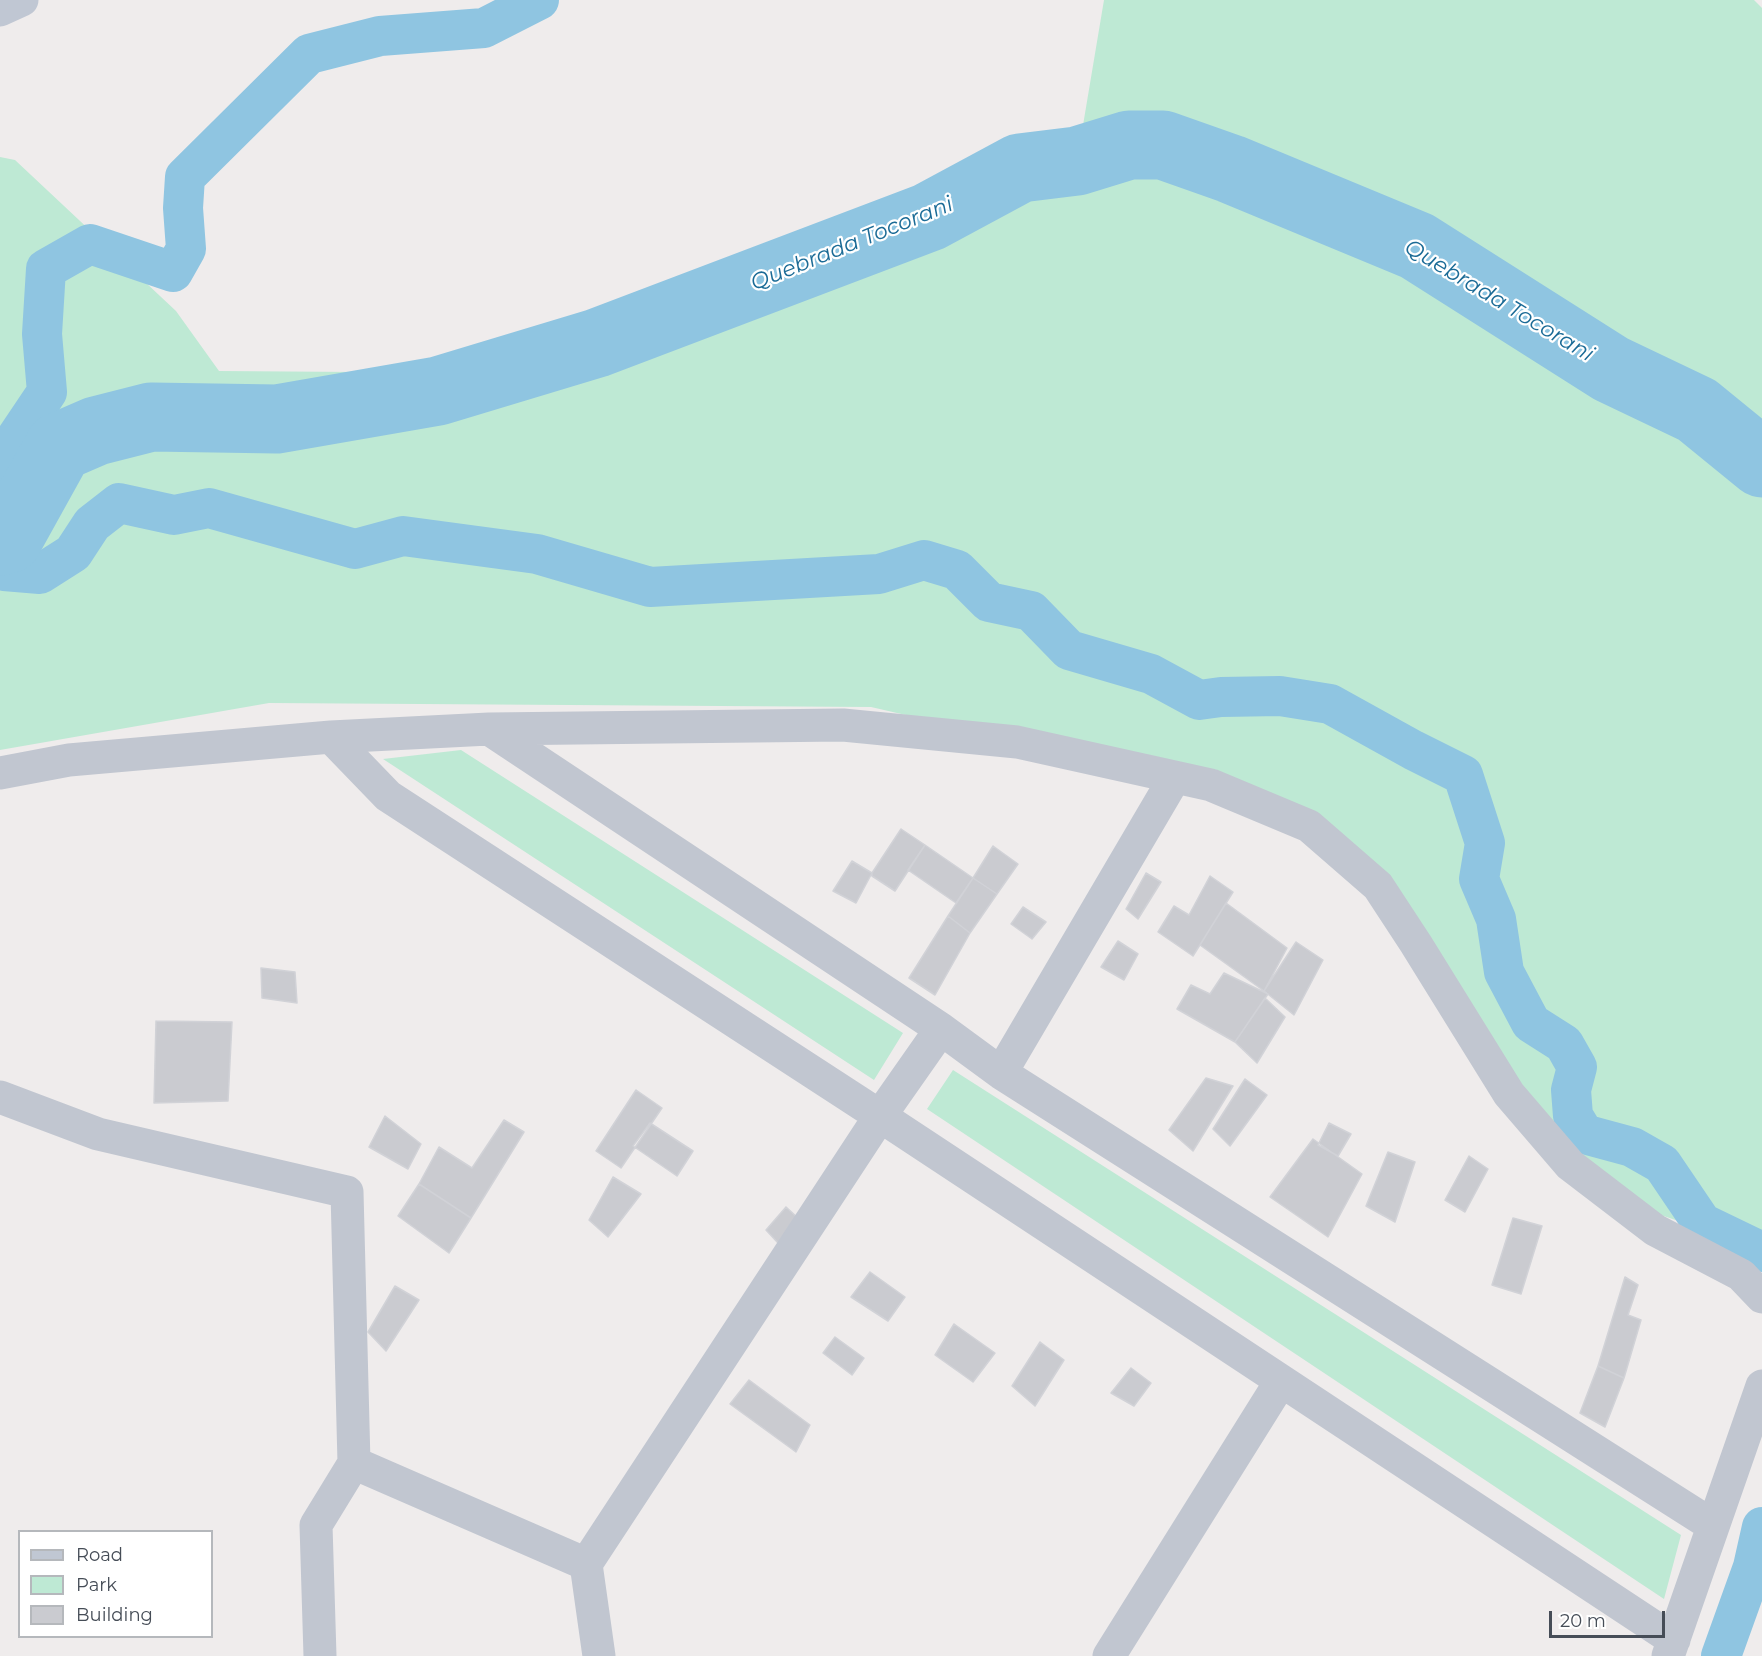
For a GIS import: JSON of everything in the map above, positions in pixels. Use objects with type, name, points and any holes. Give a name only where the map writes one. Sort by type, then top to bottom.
[{"type":"street","points":[[0,10],[22,0]]},
{"type":"street","points":[[0,773],[69,760],[331,737],[489,729],[843,724],[1017,742],[1211,785],[1309,826],[1378,886],[1509,1094],[1570,1165],[1656,1230],[1741,1275],[1762,1297]]},
{"type":"street","points":[[489,729],[941,1029],[1001,1073],[1712,1525]]},
{"type":"street","points":[[331,737],[388,796],[880,1116],[1281,1382],[1671,1648],[1762,1386]]},
{"type":"street","points":[[1001,1073],[1175,777]]},
{"type":"street","points":[[599,1656],[586,1564],[880,1116],[941,1029]]},
{"type":"street","points":[[0,1097],[98,1134],[347,1192],[354,1463],[316,1525],[320,1656]]},
{"type":"street","points":[[1109,1656],[1281,1382]]},
{"type":"street","points":[[354,1463],[586,1564]]},
{"type":"green space","points":[[1104,0],[1754,0],[1762,8],[1762,1249],[1601,1195],[1353,849],[1236,791],[871,707],[269,703],[0,750],[0,157],[15,160],[176,311],[219,371],[357,372],[615,331],[929,217],[1020,168],[1077,161]]},
{"type":"green space","points":[[461,750],[903,1033],[874,1080],[383,759]]},
{"type":"green space","points":[[953,1070],[1681,1535],[1664,1599],[927,1109]]},
{"type":"building","points":[[901,829],[925,845],[895,891],[872,876],[872,873]]},
{"type":"building","points":[[925,845],[973,878],[956,903],[908,870]]},
{"type":"building","points":[[993,846],[1018,864],[997,894],[973,878]]},
{"type":"building","points":[[852,861],[872,873],[856,903],[833,891]]},
{"type":"building","points":[[1146,873],[1161,882],[1138,919],[1126,909]]},
{"type":"building","points":[[1210,876],[1233,892],[1193,956],[1158,932],[1174,906],[1189,915]]},
{"type":"building","points":[[973,878],[997,894],[970,933],[948,916]]},
{"type":"building","points":[[1226,903],[1287,948],[1264,991],[1200,945]]},
{"type":"building","points":[[1023,907],[1046,922],[1032,939],[1011,924]]},
{"type":"building","points":[[948,916],[970,933],[935,995],[909,978]]},
{"type":"building","points":[[1118,941],[1138,954],[1124,980],[1101,967]]},
{"type":"building","points":[[1296,942],[1323,960],[1294,1015],[1264,991]]},
{"type":"building","points":[[261,968],[295,972],[297,1003],[262,998]]},
{"type":"building","points":[[1224,973],[1268,994],[1235,1042],[1177,1009],[1191,985],[1210,994]]},
{"type":"building","points":[[1265,998],[1285,1017],[1257,1063],[1235,1042]]},
{"type":"building","points":[[156,1021],[232,1022],[228,1101],[154,1103]]},
{"type":"building","points":[[1206,1078],[1233,1086],[1193,1151],[1169,1130]]},
{"type":"building","points":[[1245,1079],[1267,1095],[1230,1146],[1213,1129]]},
{"type":"building","points":[[636,1090],[662,1108],[621,1168],[596,1151]]},
{"type":"building","points":[[385,1116],[421,1144],[408,1169],[369,1147]]},
{"type":"building","points":[[504,1120],[524,1132],[471,1218],[419,1184],[439,1147],[472,1168]]},
{"type":"building","points":[[650,1123],[693,1151],[677,1176],[633,1146]]},
{"type":"building","points":[[1329,1123],[1351,1134],[1338,1156],[1318,1145]]},
{"type":"building","points":[[1313,1139],[1362,1174],[1328,1237],[1270,1197]]},
{"type":"building","points":[[1388,1152],[1415,1162],[1395,1222],[1366,1206]]},
{"type":"building","points":[[1469,1156],[1488,1169],[1465,1212],[1445,1200]]},
{"type":"building","points":[[613,1177],[641,1194],[608,1237],[589,1220]]},
{"type":"building","points":[[419,1184],[471,1218],[449,1253],[398,1216]]},
{"type":"building","points":[[786,1207],[798,1218],[778,1243],[766,1230]]},
{"type":"building","points":[[1513,1218],[1542,1226],[1521,1294],[1492,1285]]},
{"type":"building","points":[[870,1272],[905,1297],[888,1321],[851,1297]]},
{"type":"building","points":[[1625,1277],[1638,1285],[1628,1315],[1641,1320],[1624,1378],[1598,1366]]},
{"type":"building","points":[[395,1286],[419,1300],[386,1351],[368,1332]]},
{"type":"building","points":[[954,1324],[995,1353],[973,1382],[935,1355]]},
{"type":"building","points":[[835,1337],[864,1358],[852,1375],[823,1353]]},
{"type":"building","points":[[1040,1342],[1064,1360],[1035,1406],[1012,1386]]},
{"type":"building","points":[[1598,1366],[1624,1378],[1605,1427],[1580,1413]]},
{"type":"building","points":[[1131,1368],[1151,1383],[1134,1406],[1111,1393]]},
{"type":"building","points":[[749,1380],[810,1425],[796,1452],[730,1404]]},
{"type":"waterway","points":[[0,480],[16,438],[47,392],[42,334],[46,269],[90,244],[173,272],[186,249],[183,208],[185,177],[309,54],[380,36],[484,28],[539,0]]},
{"type":"waterway","name":"Quebrada Tocorani","points":[[0,541],[8,539],[59,447],[96,431],[151,417],[277,419],[438,391],[597,343],[929,217],[1020,168],[1077,161],[1129,145],[1163,145],[1231,169],[1417,246],[1611,369],[1697,410],[1762,463]]},
{"type":"waterway","points":[[0,566],[4,571],[40,574],[73,553],[92,524],[119,503],[174,515],[209,508],[355,549],[403,536],[537,554],[650,587],[879,574],[924,560],[957,570],[989,602],[1031,611],[1069,650],[1151,674],[1199,700],[1221,697],[1280,696],[1330,704],[1463,775],[1485,843],[1479,879],[1496,919],[1504,972],[1531,1023],[1564,1044],[1577,1067],[1571,1090],[1573,1116],[1584,1134],[1632,1147],[1662,1164],[1702,1223],[1762,1252]]},
{"type":"waterway","points":[[1721,1656],[1753,1567],[1762,1527]]}]
